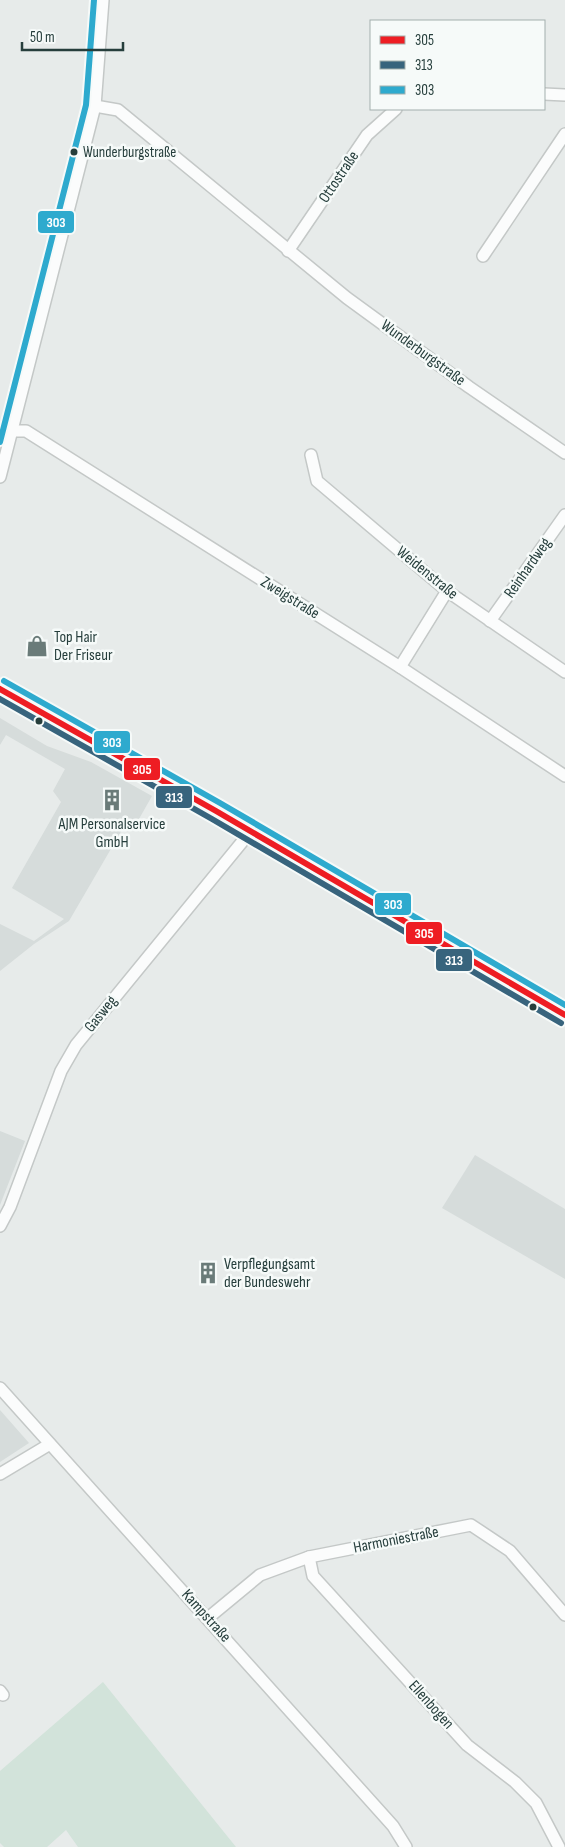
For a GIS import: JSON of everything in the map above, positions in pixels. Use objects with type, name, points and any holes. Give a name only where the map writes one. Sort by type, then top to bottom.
[{"type":"street","points":[[0,477],[95,106],[103,0]]},
{"type":"street","points":[[545,94],[565,95]]},
{"type":"street","name":"Wunderburgstraße","points":[[95,106],[118,110],[347,298],[469,387],[565,453]]},
{"type":"street","name":"Ottostraße","points":[[288,250],[367,136],[395,110]]},
{"type":"street","points":[[483,256],[565,134]]},
{"type":"street","name":"Zweigstraße","points":[[11,431],[26,431],[400,667],[565,776]]},
{"type":"street","name":"Weidenstraße","points":[[311,455],[317,481],[446,591],[565,672]]},
{"type":"street","name":"Reinhardweg","points":[[490,621],[565,515]]},
{"type":"street","points":[[400,667],[446,591]]},
{"type":"street","points":[[0,689],[249,830],[565,1015]]},
{"type":"street","name":"Gasweg","points":[[0,1226],[10,1207],[61,1071],[76,1045],[242,842],[249,830]]},
{"type":"street","name":"Kampstraße","points":[[0,1388],[393,1826],[406,1847]]},
{"type":"street","points":[[0,1474],[50,1444]]},
{"type":"street","name":"Harmoniestraße","points":[[208,1618],[260,1575],[309,1557],[471,1525],[510,1552],[565,1615]]},
{"type":"street","name":"Ellenbogen","points":[[309,1557],[313,1576],[467,1745],[515,1782],[536,1803],[559,1847]]},
{"type":"shaded area","points":[[0,718],[47,746],[91,762],[152,796],[135,826],[126,823],[69,921],[34,944],[0,971],[0,924],[34,941],[64,919],[12,888],[61,802],[53,791],[65,769],[6,735],[0,745]]},
{"type":"shaded area","points":[[0,1131],[25,1141],[0,1205]]},
{"type":"shaded area","points":[[475,1155],[565,1209],[565,1279],[442,1208]]},
{"type":"shaded area","points":[[0,1410],[29,1443],[0,1462]]},
{"type":"shaded area","points":[[103,1682],[236,1847],[78,1847],[66,1830],[47,1847],[4,1847],[0,1843],[0,1771]]},
{"type":"transit line","name":"303","points":[[0,442],[86,105],[94,0]]},
{"type":"transit line","name":"303","points":[[4,681],[220,803],[565,1005]]},
{"type":"transit line","name":"305","points":[[0,689],[216,811],[565,1015]]},
{"type":"transit line","name":"313","points":[[0,699],[212,819],[561,1023]]},
{"type":"place","name":"Wunderburgstraße","points":[[74,152]]},
{"type":"place","name":"Top Hair Der Friseur","points":[[37,646]]},
{"type":"place","name":"AJM Personalservice GmbH","points":[[112,800]]},
{"type":"place","name":"Verpflegungsamt der Bundeswehr","points":[[208,1273]]}]
